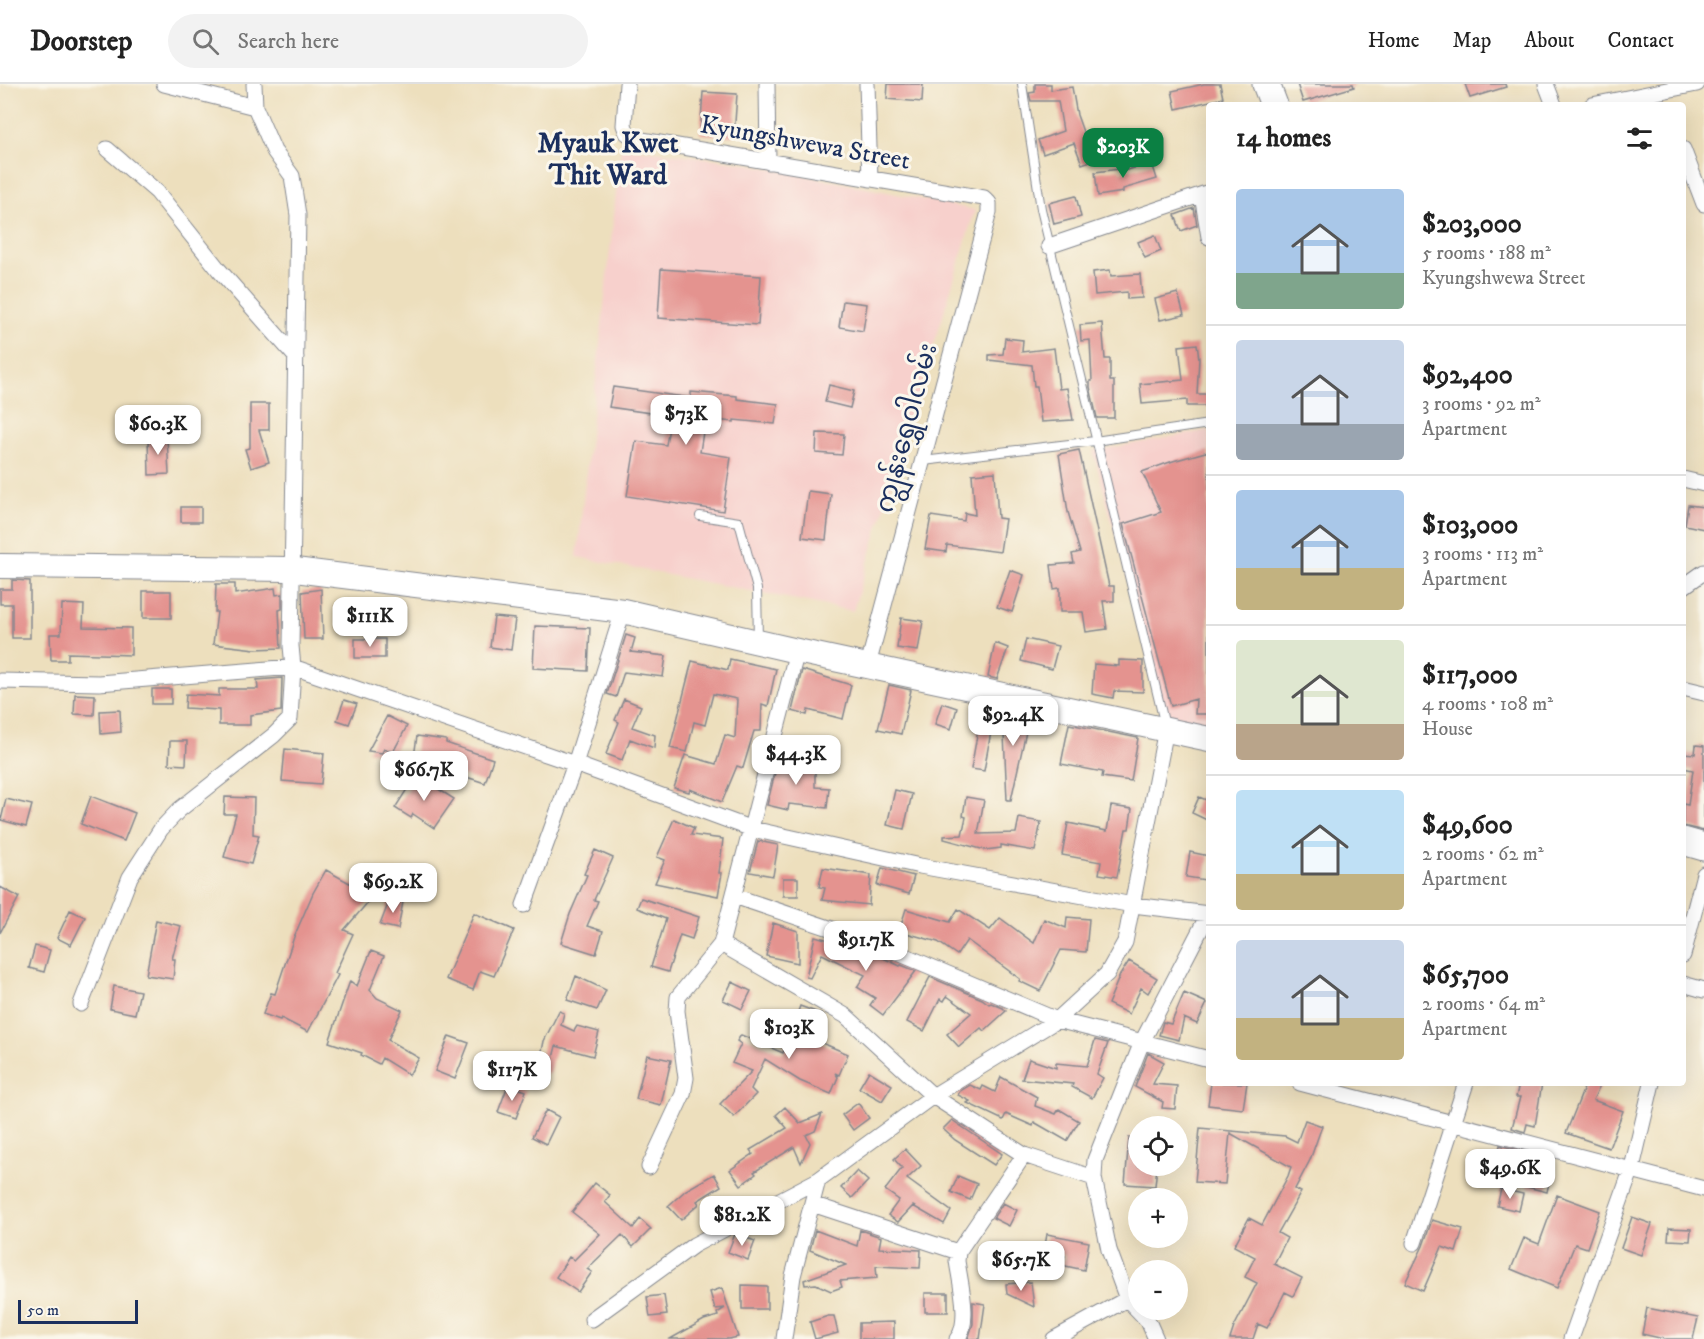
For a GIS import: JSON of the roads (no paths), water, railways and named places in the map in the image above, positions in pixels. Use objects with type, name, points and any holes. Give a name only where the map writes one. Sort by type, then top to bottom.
[{"type":"highway","points":[[1266,84],[1273,102]]},
{"type":"highway","points":[[1686,843],[1704,847]]},
{"type":"main road","points":[[0,566],[293,570],[623,611],[797,651],[1206,738]]},
{"type":"street","points":[[164,84],[255,107]]},
{"type":"street","points":[[81,1004],[106,934],[130,877],[161,829],[179,810],[291,719],[298,215],[292,176],[274,151],[255,107],[254,84]]},
{"type":"street","name":"Kyungshwewa Street","points":[[627,84],[624,124],[627,133],[636,139],[984,198],[989,203],[989,212],[922,461]]},
{"type":"street","points":[[767,84],[768,162]]},
{"type":"street","points":[[867,84],[870,179]]},
{"type":"street","points":[[1546,84],[1553,102]]},
{"type":"street","points":[[1606,102],[1697,84]]},
{"type":"street","points":[[1661,90],[1665,102]]},
{"type":"street","points":[[107,149],[157,192],[219,270],[296,357]]},
{"type":"street","points":[[1686,157],[1704,204]]},
{"type":"street","points":[[1049,246],[1205,194]]},
{"type":"street","name":"ကျွန်းရွှေဝါလမ်း","points":[[868,665],[922,461]]},
{"type":"street","points":[[1686,480],[1704,484]]},
{"type":"street","points":[[1686,585],[1704,573]]},
{"type":"street","points":[[524,904],[574,764],[623,611]]},
{"type":"street","points":[[649,1167],[683,1094],[686,1078],[677,1011],[678,997],[721,944],[797,651]]},
{"type":"street","points":[[0,681],[99,683],[293,667],[574,764],[752,829],[920,866],[1133,905],[1206,913]]},
{"type":"street","points":[[1686,689],[1704,693]]},
{"type":"street","points":[[592,1319],[694,1245],[818,1180],[933,1096],[1057,1020],[1107,974],[1125,942],[1166,729]]},
{"type":"street","points":[[1686,943],[1704,874]]},
{"type":"street","points":[[734,896],[877,944],[1057,1020],[1206,1058]]},
{"type":"street","points":[[1156,1339],[1148,1321],[1126,1299],[1109,1250],[1094,1178],[1095,1160],[1142,1042],[1206,919]]},
{"type":"street","points":[[721,944],[846,1016],[933,1096],[1024,1155],[1094,1178]]},
{"type":"street","points":[[1686,985],[1704,990]]},
{"type":"street","points":[[1312,1086],[1632,1168],[1704,1189]]},
{"type":"street","points":[[1414,1243],[1465,1086]]},
{"type":"street","points":[[1571,1339],[1632,1168],[1651,1086]]},
{"type":"street","points":[[957,1339],[965,1322],[957,1261],[958,1252],[1024,1155]]},
{"type":"street","points":[[784,1339],[793,1276],[818,1180]]},
{"type":"street","points":[[812,1204],[958,1252]]},
{"type":"street","points":[[1054,1339],[1126,1299]]},
{"type":"lane","points":[[1022,84],[1041,209],[1049,246],[1166,729]]},
{"type":"lane","points":[[922,461],[1095,441],[1206,424]]},
{"type":"lane","points":[[700,516],[739,522],[757,589],[758,642]]},
{"type":"district","name":"Myauk Kwet Thit Ward","points":[[608,159]]}]
